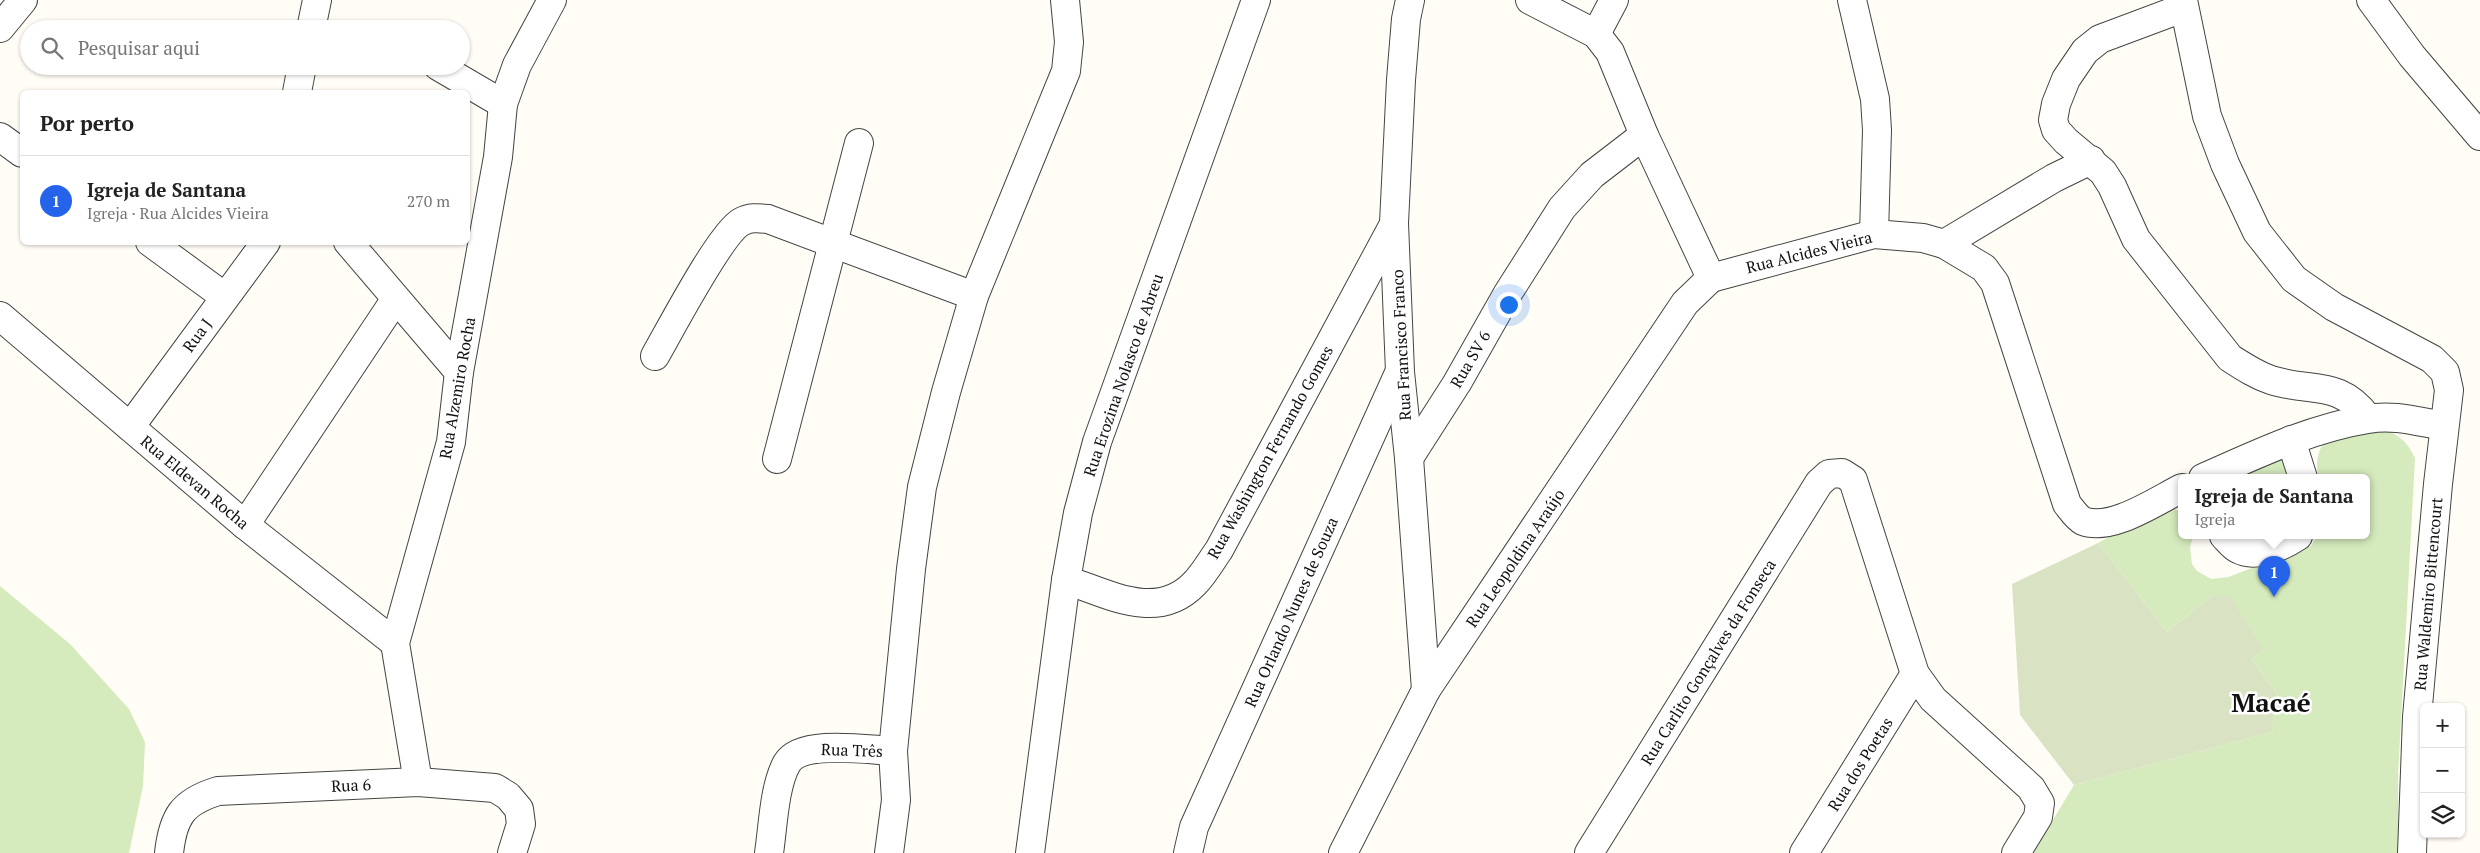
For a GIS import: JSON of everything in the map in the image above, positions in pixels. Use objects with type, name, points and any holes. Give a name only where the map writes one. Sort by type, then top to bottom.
[{"type":"street","points":[[0,28],[23,0]]},
{"type":"street","points":[[313,20],[317,0]]},
{"type":"street","name":"Rua Alzemiro Rocha","points":[[418,782],[395,642],[451,442],[459,372],[498,157],[503,104],[517,65],[552,0]]},
{"type":"street","points":[[889,853],[896,800],[893,752],[911,569],[922,487],[946,392],[974,296],[1066,71],[1069,42],[1064,0]]},
{"type":"street","name":"Rua Erozina Nolasco de Abreu","points":[[1030,853],[1066,580],[1078,513],[1097,442],[1256,0]]},
{"type":"street","name":"Rua Francisco Franco","points":[[1410,0],[1406,19],[1401,80],[1394,223],[1400,372],[1409,458],[1426,690]]},
{"type":"street","points":[[1530,0],[1596,34],[1610,52],[1644,135],[1711,278]]},
{"type":"street","points":[[1596,34],[1614,0]]},
{"type":"street","points":[[1852,0],[1875,99],[1877,130],[1874,234]]},
{"type":"street","points":[[2371,0],[2412,56],[2480,136]]},
{"type":"street","points":[[2183,4],[2100,39],[2085,51],[2066,79],[2056,104],[2056,130],[2090,160],[2112,186],[2136,239],[2230,358],[2250,371],[2273,380],[2331,390],[2347,396],[2358,404],[2368,418]]},
{"type":"street","name":"Rua Waldemiro Bittencourt","points":[[2183,4],[2207,116],[2225,164],[2257,232],[2294,279],[2334,307],[2432,359],[2445,372],[2449,390],[2417,717],[2412,853]]},
{"type":"street","points":[[298,90],[301,75]]},
{"type":"street","points":[[453,75],[503,104]]},
{"type":"street","name":"Rua SV 6","points":[[1409,458],[1457,383],[1508,293],[1562,208],[1592,175],[1644,135]]},
{"type":"street","points":[[0,137],[20,152]]},
{"type":"street","points":[[777,459],[859,143]]},
{"type":"street","points":[[1944,244],[2054,178],[2090,160]]},
{"type":"street","points":[[655,356],[702,275],[731,231],[740,222],[753,218],[768,219],[974,296]]},
{"type":"street","name":"Rua Washington Fernando Gomes","points":[[1066,580],[1139,604],[1168,602],[1194,584],[1219,550],[1394,223]]},
{"type":"street","name":"Rua Alcides Vieira","points":[[1711,278],[1874,234],[1923,238],[1944,244],[1984,268],[1995,283],[2067,504],[2081,520],[2096,524],[2118,520],[2178,490]]},
{"type":"street","points":[[154,245],[225,297]]},
{"type":"street","name":"Rua J","points":[[130,428],[264,245]]},
{"type":"street","points":[[350,245],[395,300],[459,372]]},
{"type":"street","name":"Rua Leopoldina Araújo","points":[[1343,853],[1426,690],[1685,303],[1711,278]]},
{"type":"street","points":[[245,524],[395,300]]},
{"type":"street","name":"Rua Eldevan Rocha","points":[[0,316],[245,524],[395,642]]},
{"type":"street","name":"Rua Orlando Nunes de Souza","points":[[1188,853],[1198,818],[1400,372]]},
{"type":"street","points":[[2212,474],[2291,440],[2368,418],[2398,418],[2444,426]]},
{"type":"street","points":[[2291,440],[2302,474]]},
{"type":"street","name":"Rua Carlito Gonçalves da Fonseca","points":[[1589,853],[1819,483],[1829,474],[1842,473],[1853,480],[1915,674]]},
{"type":"street","points":[[2227,539],[2238,549],[2250,553],[2264,552],[2292,539]]},
{"type":"street","points":[[1915,674],[1933,699],[2030,788],[2040,803],[2038,817],[2016,853]]},
{"type":"street","name":"Rua dos Poetas","points":[[1804,853],[1915,674]]},
{"type":"street","name":"Rua Três","points":[[769,853],[780,780],[788,762],[800,752],[818,748],[893,752]]},
{"type":"street","name":"Rua 6","points":[[169,853],[176,819],[189,805],[202,796],[218,791],[418,782],[495,788],[512,800],[519,809],[521,824],[512,853]]},
{"type":"green space","points":[[2380,428],[2392,432],[2401,438],[2415,458],[2398,776],[2398,853],[2033,853],[2074,785],[2272,732],[2277,693],[2251,659],[2263,650],[2212,596],[2167,632],[2098,543],[2167,506],[2178,511],[2178,539],[2192,539],[2190,548],[2192,564],[2197,571],[2211,579],[2228,577],[2311,546],[2315,539],[2370,539],[2370,474],[2318,474],[2318,458],[2326,438]]},
{"type":"green space","points":[[2281,455],[2290,474],[2238,474]]},
{"type":"green space","points":[[2098,543],[2167,632],[2212,596],[2231,597],[2263,650],[2251,659],[2277,693],[2272,732],[2074,785],[2020,715],[2012,584]]},
{"type":"green space","points":[[0,586],[70,644],[129,709],[145,742],[143,786],[129,853],[0,853]]},
{"type":"place","name":"Igreja de Santana","points":[[2274,597]]},
{"type":"district","name":"Macaé","points":[[2271,703]]}]
